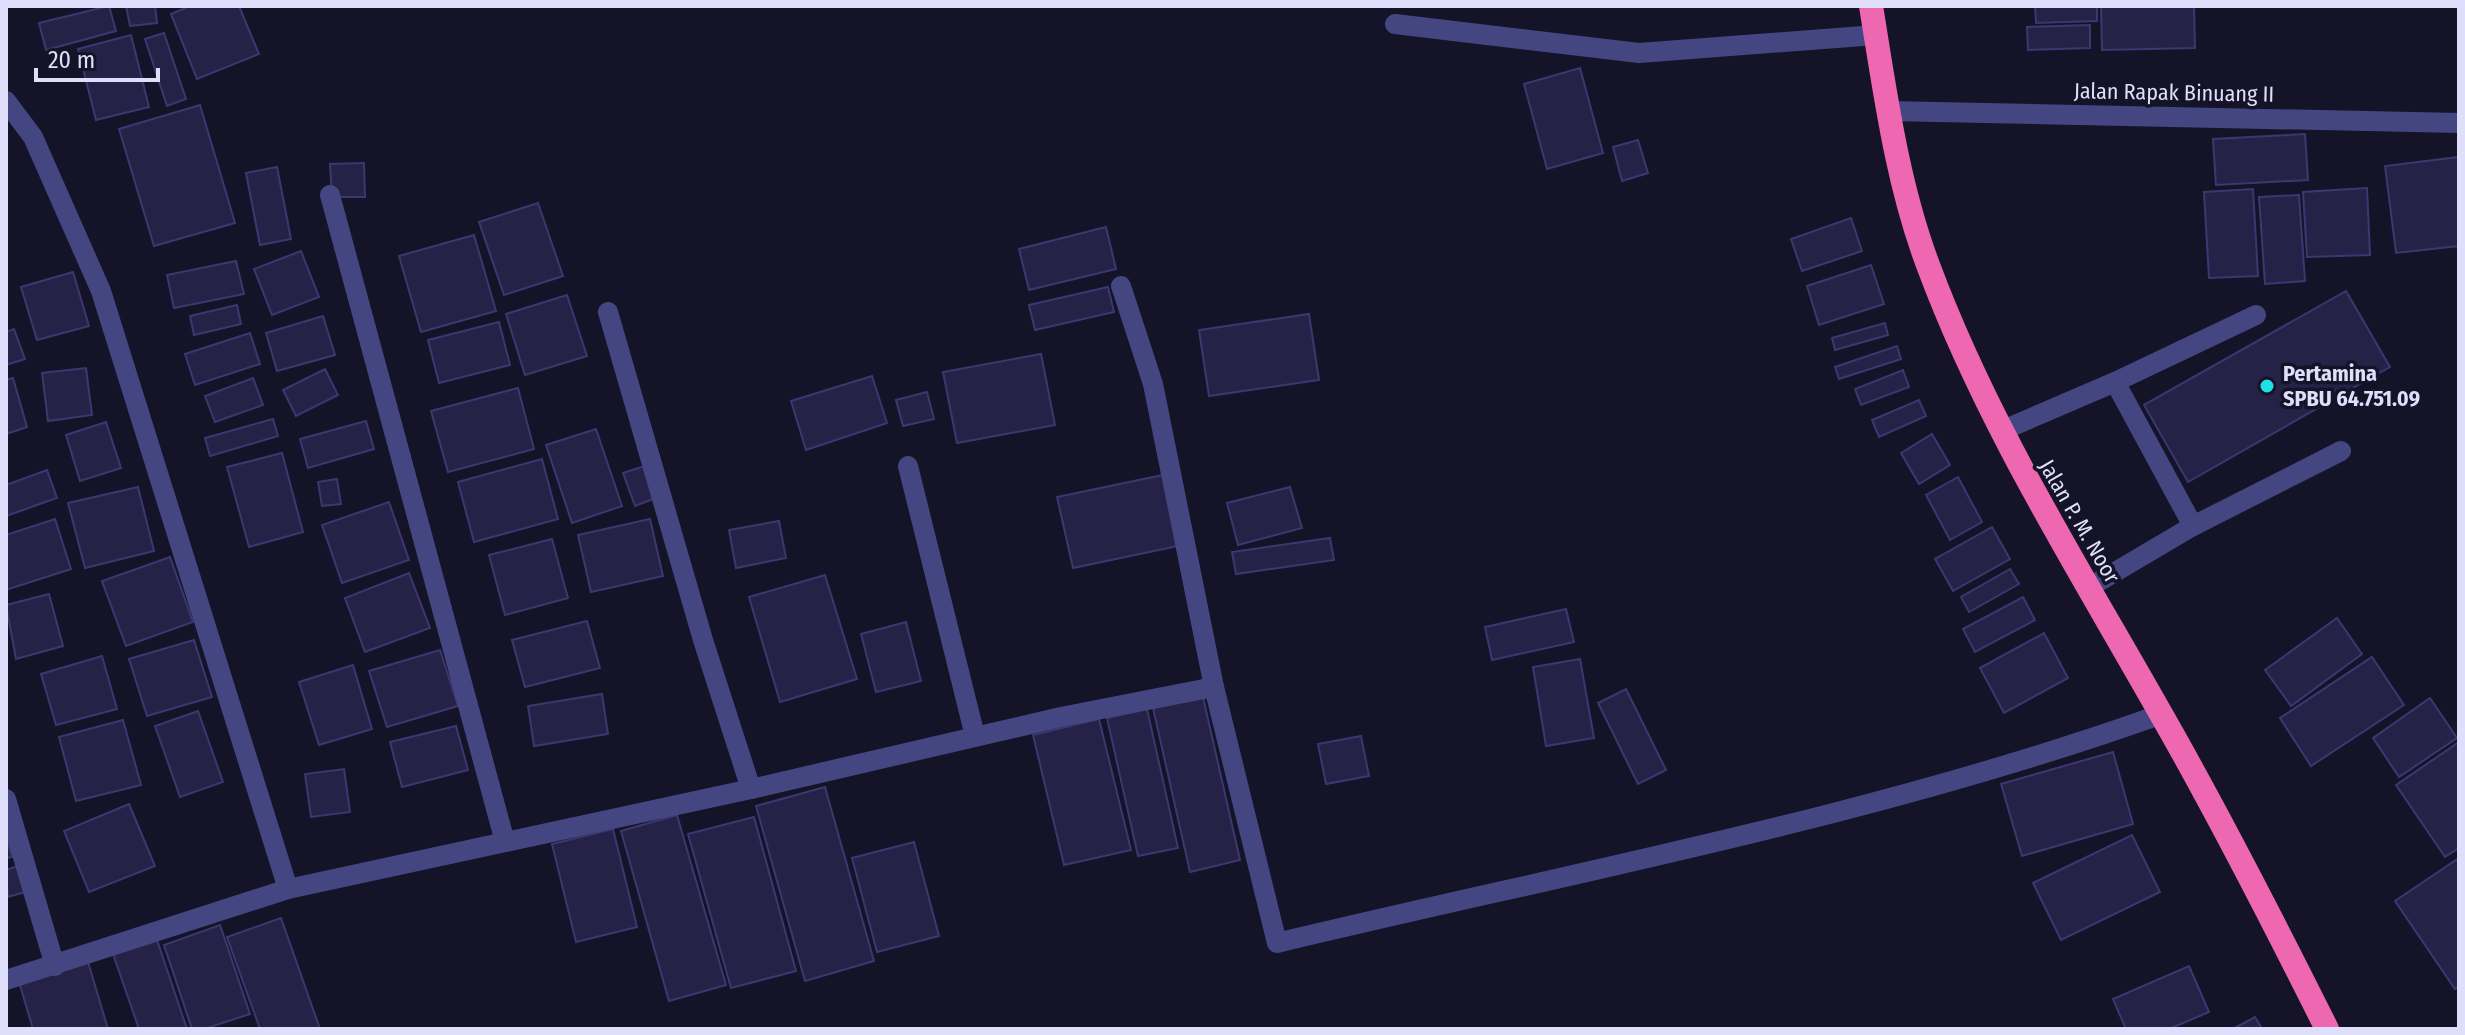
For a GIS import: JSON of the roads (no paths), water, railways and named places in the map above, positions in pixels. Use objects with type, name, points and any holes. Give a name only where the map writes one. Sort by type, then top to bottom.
[{"type":"highway","name":"Jalan P. M. Noor","points":[[1871,6],[1888,111],[1927,263],[2001,431],[2027,482],[2232,840],[2327,1029]]},
{"type":"street","points":[[1395,24],[1639,53],[1876,35]]},
{"type":"street","points":[[6,101],[33,137],[101,291],[288,889]]},
{"type":"street","name":"Jalan Rapak Binuang II","points":[[1888,111],[2459,123]]},
{"type":"street","points":[[330,195],[505,842]]},
{"type":"street","points":[[1121,286],[1153,384],[1214,687],[1277,943],[1890,800],[2077,744],[2162,714]]},
{"type":"street","points":[[608,312],[703,640],[751,789]]},
{"type":"street","points":[[2001,431],[2115,382],[2256,315]]},
{"type":"street","points":[[2115,382],[2193,526]]},
{"type":"street","points":[[2088,588],[2193,526],[2341,451]]},
{"type":"street","points":[[908,466],[975,736]]},
{"type":"street","points":[[6,980],[288,889],[751,789],[975,736],[1214,687]]},
{"type":"street","points":[[6,799],[55,966]]},
{"type":"place","name":"Pertamina SPBU 64.751.09","points":[[2267,386]]}]
